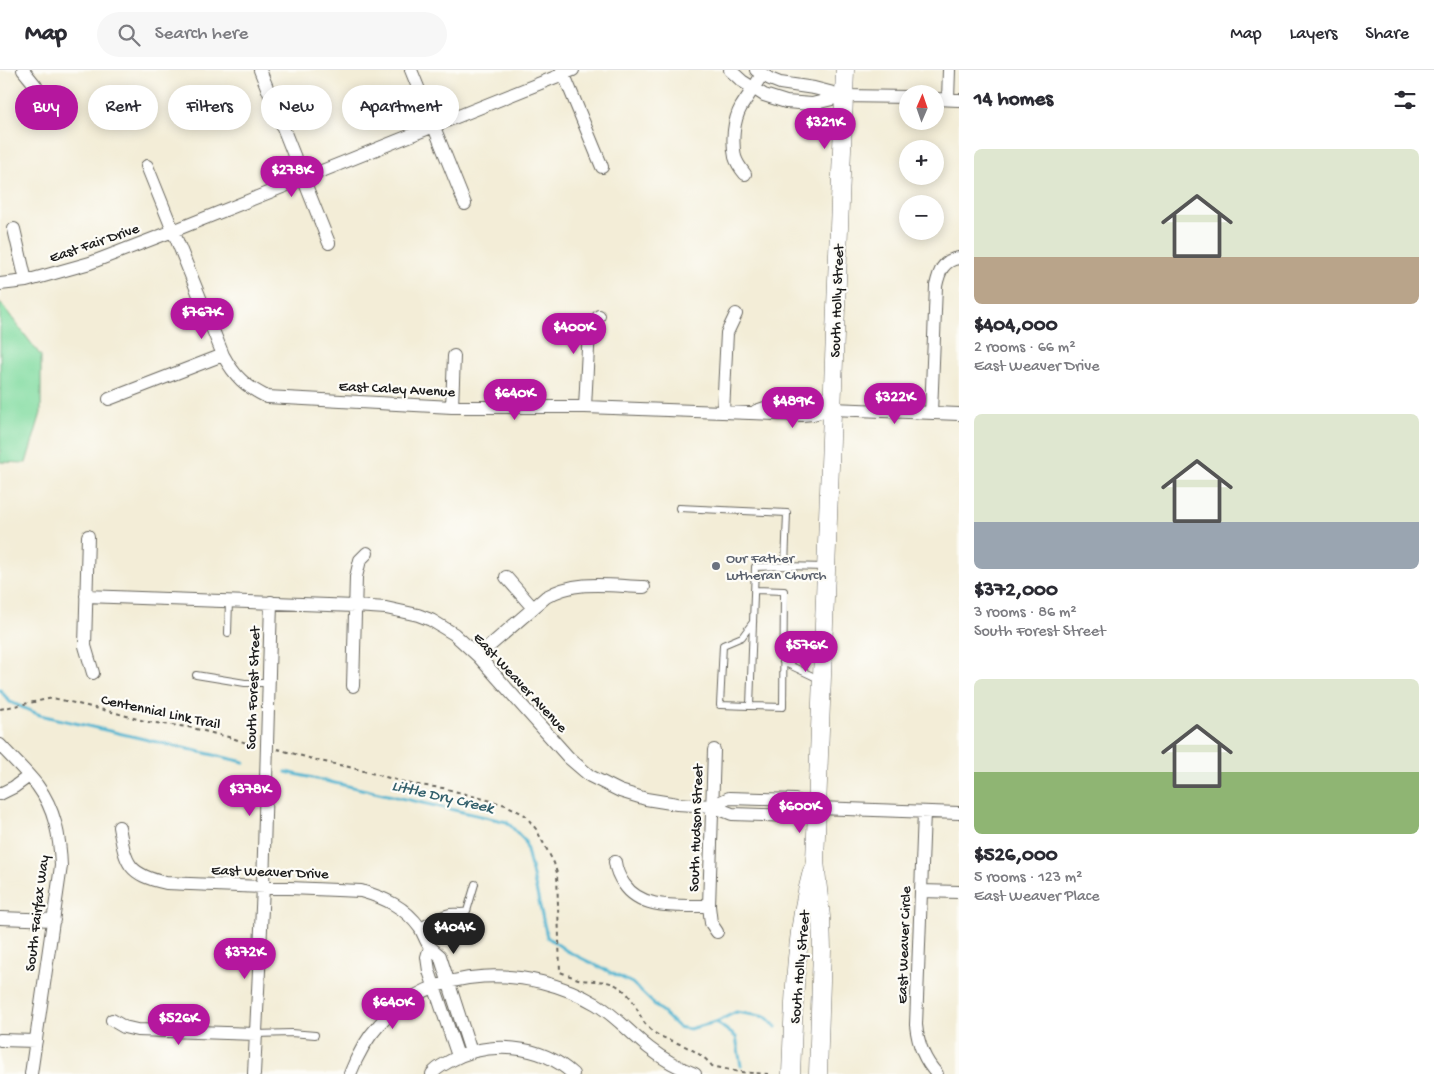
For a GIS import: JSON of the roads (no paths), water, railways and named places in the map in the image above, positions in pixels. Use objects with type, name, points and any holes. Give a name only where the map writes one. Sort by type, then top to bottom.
[{"type":"main road","name":"South Holly Street","points":[[818,1074],[822,950],[821,917],[815,861],[845,70]]},
{"type":"main road","name":"South Holly Street","points":[[791,1074],[797,952],[806,893],[815,861]]},
{"type":"street","points":[[23,70],[35,85]]},
{"type":"street","points":[[260,70],[329,243]]},
{"type":"street","points":[[411,70],[417,85]]},
{"type":"street","points":[[730,70],[754,89],[774,99],[812,104],[844,96]]},
{"type":"street","points":[[949,70],[954,99]]},
{"type":"street","points":[[566,71],[602,167]]},
{"type":"street","name":"East Fair Drive","points":[[459,115],[566,71]]},
{"type":"street","points":[[745,174],[735,158],[736,118],[741,107],[754,89],[759,72],[780,83],[814,88],[844,96],[899,97]]},
{"type":"street","name":"East Fair Drive","points":[[0,284],[26,281],[90,263],[423,130]]},
{"type":"street","points":[[435,130],[465,204]]},
{"type":"street","points":[[147,166],[173,231]]},
{"type":"street","points":[[14,229],[26,281]]},
{"type":"street","name":"East Caley Avenue","points":[[173,231],[229,366],[249,388],[267,397],[452,407],[585,407],[802,415],[832,409],[959,414]]},
{"type":"street","points":[[931,413],[938,273],[944,265],[959,258]]},
{"type":"street","points":[[723,412],[727,333],[736,314]]},
{"type":"street","points":[[585,407],[589,329],[599,316]]},
{"type":"street","points":[[109,399],[223,355]]},
{"type":"street","points":[[452,407],[454,356]]},
{"type":"street","points":[[88,536],[84,646],[93,673]]},
{"type":"street","points":[[353,686],[354,606],[357,566],[367,553]]},
{"type":"street","points":[[506,577],[533,608]]},
{"type":"street","points":[[478,656],[546,597],[558,590],[573,586],[593,585],[644,588]]},
{"type":"street","name":"East Weaver Avenue","points":[[86,596],[354,606],[386,608],[418,615],[431,620],[454,634],[478,656],[569,758],[590,776],[620,791],[646,799],[676,804],[712,806],[732,814],[793,816],[818,808],[959,813]]},
{"type":"street","name":"South Forest Street","points":[[254,1074],[263,887],[271,602]]},
{"type":"street","name":"South Fairfax Way","points":[[0,745],[38,786],[49,805],[60,842],[61,866],[31,1074]]},
{"type":"street","name":"South Hudson Street","points":[[714,750],[709,906],[712,923],[717,932]]},
{"type":"street","points":[[0,794],[29,776]]},
{"type":"street","name":"East Weaver Circle","points":[[924,812],[916,1025],[921,1050],[929,1065],[937,1074]]},
{"type":"street","name":"East Weaver Drive","points":[[119,827],[123,850],[129,865],[140,875],[148,879],[166,883],[361,891],[382,897],[398,906],[419,927],[430,947],[440,956],[471,1052]]},
{"type":"street","name":"South Hudson Street","points":[[615,862],[619,876],[627,888],[633,894],[646,901],[660,905],[709,906]]},
{"type":"street","points":[[921,890],[959,892]]},
{"type":"street","points":[[0,918],[54,920]]},
{"type":"street","points":[[430,947],[427,957],[429,971],[458,1056]]},
{"type":"street","points":[[350,1074],[356,1059],[379,1024],[412,998],[449,982],[470,978],[512,976],[530,978],[557,985],[578,994],[598,1005],[617,1019],[649,1048],[695,1074]]},
{"type":"street","points":[[112,1020],[124,1027],[136,1030],[256,1034]]},
{"type":"street","points":[[0,1040],[36,1041]]},
{"type":"street","points":[[432,1074],[436,1069],[458,1056],[482,1049],[504,1048],[528,1051],[550,1059],[573,1074]]},
{"type":"lane","points":[[679,508],[786,513],[785,566]]},
{"type":"lane","points":[[750,706],[755,567],[826,567]]},
{"type":"lane","points":[[753,622],[742,637],[723,645],[720,705],[783,707],[784,591],[754,590]]},
{"type":"lane","points":[[228,633],[229,601]]},
{"type":"lane","points":[[783,660],[824,643]]},
{"type":"lane","points":[[783,660],[822,680]]},
{"type":"lane","points":[[196,675],[246,683],[268,683]]},
{"type":"lane","points":[[419,927],[438,916],[451,912],[462,913],[467,911],[475,884]]},
{"type":"lane","points":[[256,1034],[291,1033],[315,1035]]},
{"type":"waterway","name":"Little Dry Creek","points":[[0,690],[10,702],[40,715],[244,762]]},
{"type":"waterway","name":"Little Dry Creek","points":[[286,772],[507,822],[525,841],[547,937],[567,951],[632,983],[678,1027],[689,1029],[716,1022],[736,1012],[766,1017],[776,1027]]},
{"type":"waterway","points":[[716,1022],[736,1037],[741,1066]]},
{"type":"place","name":"Our Father Lutheran Church","points":[[716,566]]}]
